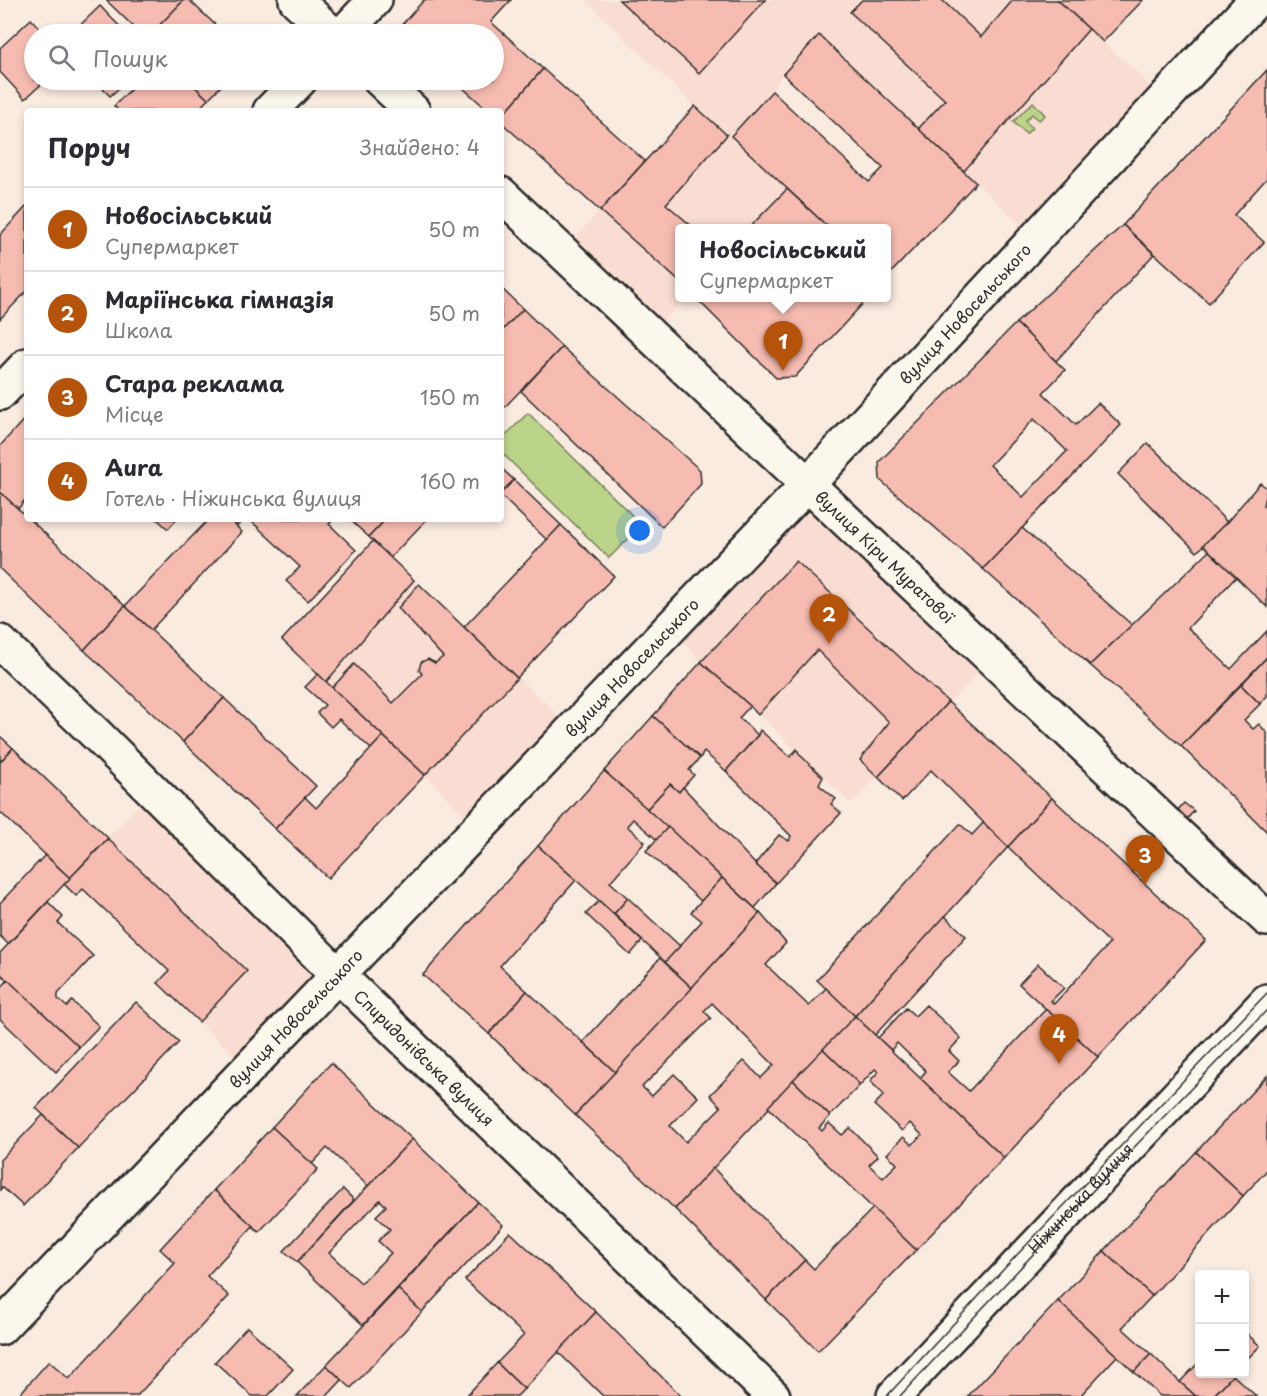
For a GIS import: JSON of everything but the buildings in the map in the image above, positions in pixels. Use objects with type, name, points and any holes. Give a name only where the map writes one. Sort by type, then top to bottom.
[{"type":"street","points":[[296,0],[321,24]]},
{"type":"street","points":[[352,24],[375,0]]},
{"type":"street","name":"вулиця Новосельського","points":[[0,1328],[808,484],[1256,0]]},
{"type":"street","points":[[273,108],[290,90]]},
{"type":"street","points":[[391,90],[410,108]]},
{"type":"street","name":"вулиця Кіри Муратової","points":[[504,197],[1267,919]]},
{"type":"street","points":[[0,393],[24,368]]},
{"type":"street","name":"Спиридонівська вулиця","points":[[0,642],[97,735],[337,974],[773,1396]]},
{"type":"street","name":"Ніжинська вулиця","points":[[894,1396],[1267,1000]]},
{"type":"shaded area","points":[[585,0],[1058,0],[1164,98],[1033,236],[819,35],[783,73],[772,91],[731,135],[787,189],[753,224],[675,224],[675,302],[682,302],[650,334],[567,247],[694,106]]},
{"type":"shaded area","points":[[808,486],[991,660],[851,804],[701,662],[670,627]]},
{"type":"shaded area","points":[[373,541],[571,727],[476,828],[425,775],[282,640]]},
{"type":"shaded area","points":[[151,792],[332,973],[247,1068],[158,983],[169,970],[83,889],[76,896],[64,884]]},
{"type":"green space","points":[[1033,102],[1045,115],[1039,120],[1032,114],[1025,121],[1032,128],[1026,134],[1013,122]]},
{"type":"green space","points":[[528,413],[642,525],[609,558],[504,455],[504,437]]},
{"type":"tram line","points":[[887,1396],[1014,1258],[1267,993]]},
{"type":"tram line","points":[[900,1396],[1116,1166],[1267,1010]]},
{"type":"place","name":"Новосільський","points":[[783,371]]},
{"type":"place","name":"Маріїнська гімназія","points":[[829,644]]},
{"type":"place","name":"Стара реклама","points":[[1145,885]]},
{"type":"place","name":"Aura","points":[[1059,1064]]}]
